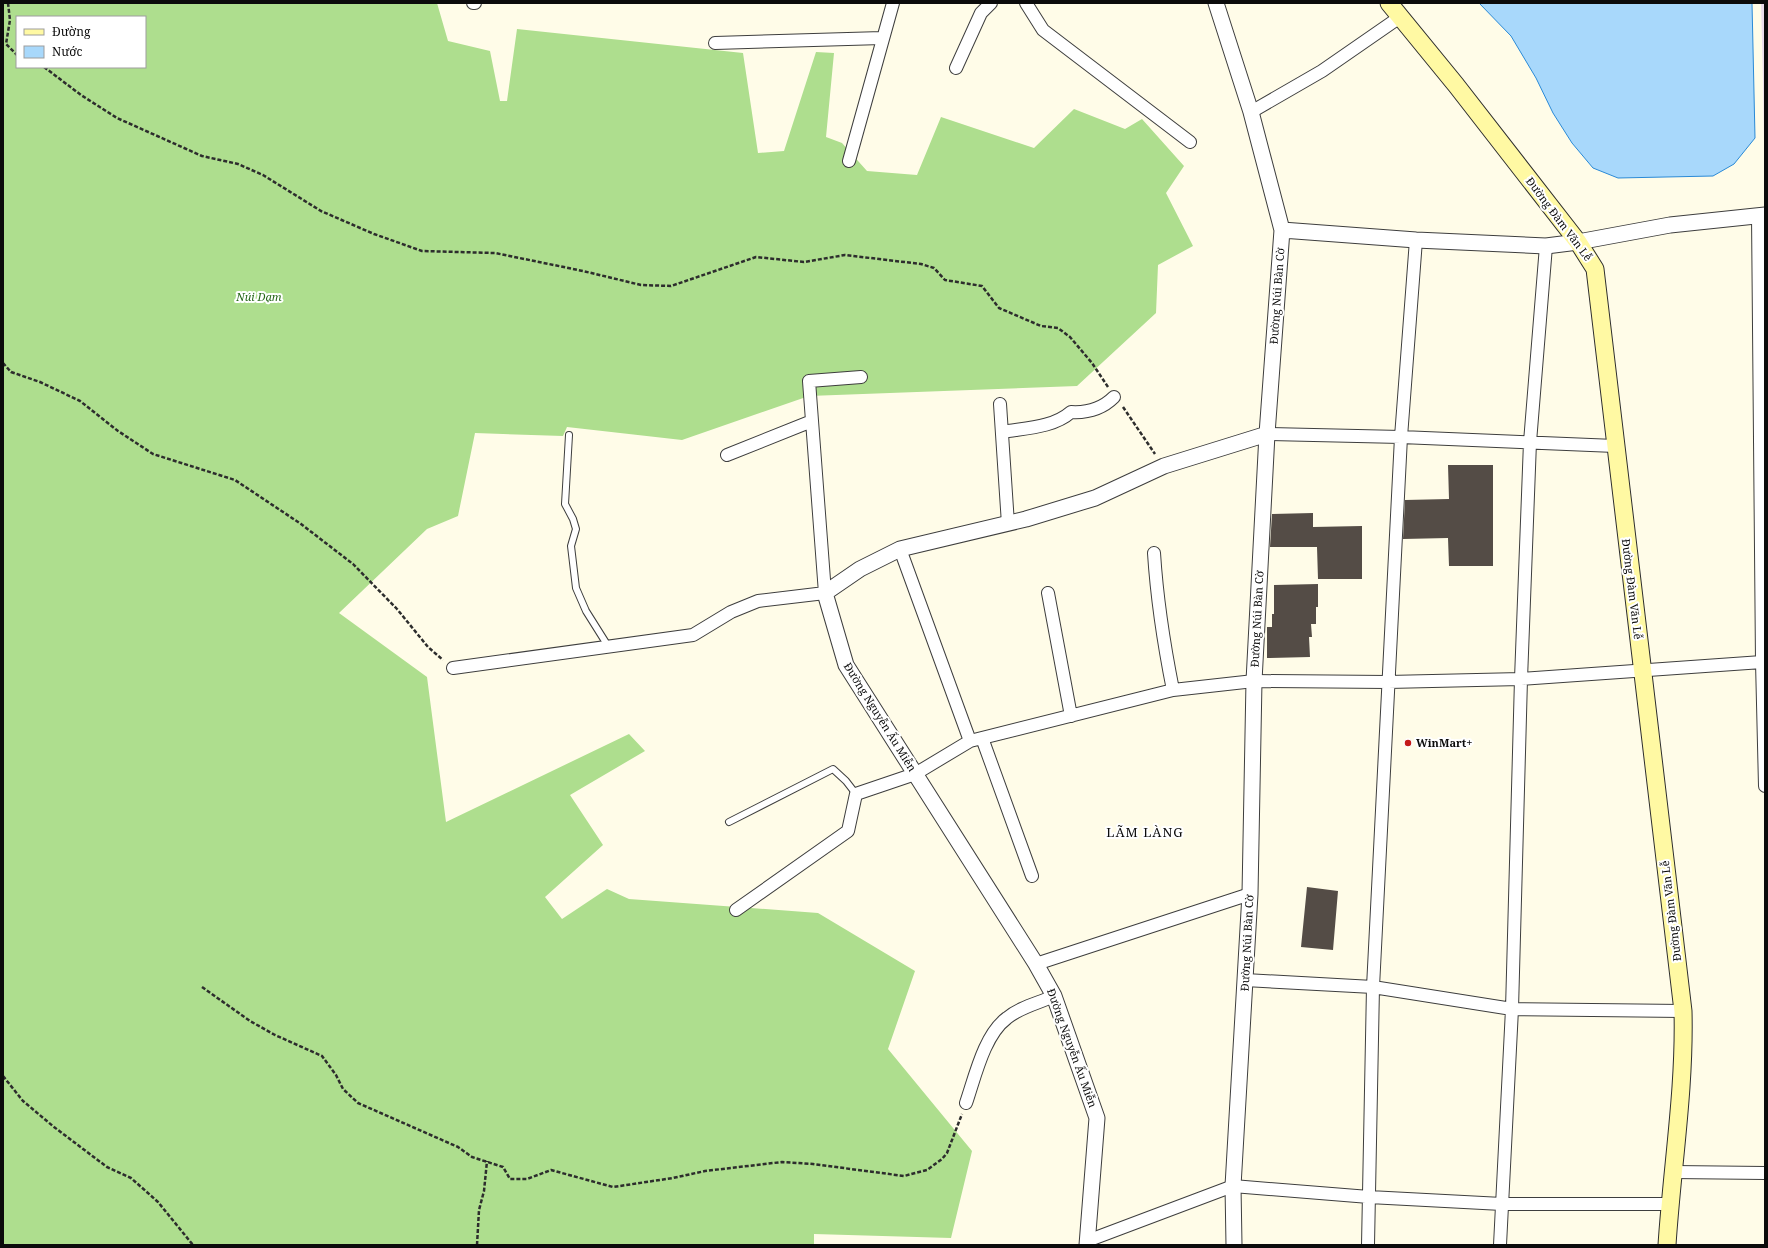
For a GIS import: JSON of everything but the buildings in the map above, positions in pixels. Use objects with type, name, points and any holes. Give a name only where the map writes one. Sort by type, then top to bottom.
[{"type":"main road","name":"Đường Đàm Văn Lễ","points":[[1389,3],[1456,85],[1578,242],[1595,269],[1683,1011],[1684,1041],[1682,1078],[1667,1245]]},
{"type":"street","points":[[849,161],[882,38],[893,3]]},
{"type":"street","points":[[956,68],[981,13],[991,3]]},
{"type":"street","points":[[1026,3],[1043,30],[1190,142]]},
{"type":"street","name":"Đường Núi Bàn Cờ","points":[[1216,3],[1251,112],[1282,230],[1266,434],[1254,681],[1250,894],[1233,1186],[1234,1245]]},
{"type":"street","points":[[1251,112],[1322,70],[1400,17]]},
{"type":"street","points":[[715,43],[882,38]]},
{"type":"street","points":[[1282,230],[1416,240],[1546,246],[1578,242],[1670,225],[1761,215],[1762,662],[1765,786]]},
{"type":"street","points":[[1368,1245],[1373,987],[1401,437],[1416,240]]},
{"type":"street","points":[[1500,1245],[1512,1009],[1521,679],[1530,442],[1546,246]]},
{"type":"street","points":[[825,593],[809,381],[861,377]]},
{"type":"street","points":[[1002,432],[1039,426],[1064,418],[1071,412],[1083,413],[1097,409],[1104,406],[1114,397]]},
{"type":"street","points":[[1000,404],[1008,524]]},
{"type":"street","points":[[726,455],[812,421]]},
{"type":"street","points":[[453,668],[693,635],[731,612],[758,602],[825,593],[860,569],[900,549],[1008,524],[1095,498],[1164,466],[1266,434],[1401,437],[1615,446]]},
{"type":"street","points":[[900,549],[1032,876]]},
{"type":"street","points":[[1154,553],[1162,632],[1173,690]]},
{"type":"street","name":"Đường Nguyễn Ấu Miễn","points":[[825,593],[846,665],[1036,964],[1054,996],[1097,1118],[1087,1243]]},
{"type":"street","points":[[1048,593],[1072,716]]},
{"type":"street","points":[[736,910],[848,832],[856,794],[915,774],[976,740],[1173,690],[1254,681],[1388,682],[1521,679],[1762,662]]},
{"type":"street","points":[[1036,964],[1250,894]]},
{"type":"street","points":[[1245,980],[1373,987],[1512,1009],[1683,1011]]},
{"type":"street","points":[[966,1103],[985,1049],[997,1028],[1006,1018],[1016,1012],[1054,996]]},
{"type":"street","points":[[1673,1172],[1765,1174]]},
{"type":"street","points":[[1087,1243],[1233,1186],[1369,1197],[1502,1204],[1670,1204]]},
{"type":"lane","points":[[569,435],[565,504],[576,529],[571,546],[576,588],[586,611],[608,646]]},
{"type":"lane","points":[[729,822],[833,769],[846,781],[856,794]]},
{"type":"path","points":[[8,3],[10,20],[6,44],[16,54]]},
{"type":"path","points":[[45,68],[81,95],[117,118],[202,156],[238,164],[263,175],[321,211],[374,234],[422,250],[495,253],[583,271],[640,285],[671,286],[756,257],[804,262],[845,255],[921,264],[934,268],[945,280],[982,286],[1000,308],[1041,326],[1058,328],[1070,337],[1092,363],[1114,397],[1164,466]]},
{"type":"path","points":[[3,363],[11,372],[40,382],[80,401],[118,431],[153,454],[235,480],[301,524],[353,564],[398,609],[428,647],[453,668]]},
{"type":"path","points":[[202,987],[250,1021],[275,1035],[322,1056],[336,1075],[343,1089],[358,1103],[458,1147],[472,1157],[503,1167],[510,1179],[527,1179],[551,1170],[612,1187],[673,1178],[705,1171],[782,1162],[813,1164],[904,1176],[927,1170],[942,1159],[947,1153],[966,1103]]},
{"type":"path","points":[[3,1076],[23,1101],[54,1127],[107,1167],[131,1178],[158,1202],[193,1245]]},
{"type":"path","points":[[477,1245],[479,1210],[484,1191],[487,1161]]},
{"type":"shaded area","points":[[1761,3],[1765,3],[1765,205],[1763,80]]},
{"type":"green space","name":"Núi Dạm","points":[[3,3],[437,3],[448,41],[490,51],[500,101],[507,101],[517,29],[743,53],[758,153],[784,151],[816,52],[834,53],[826,137],[842,143],[867,171],[917,175],[941,117],[1034,148],[1074,109],[1125,129],[1142,119],[1184,166],[1166,193],[1193,246],[1158,265],[1156,313],[1077,386],[809,396],[682,440],[567,427],[563,436],[475,433],[458,516],[427,529],[339,613],[427,677],[446,822],[629,734],[645,751],[570,795],[603,845],[545,897],[562,919],[607,889],[629,899],[818,913],[915,971],[888,1049],[972,1151],[951,1238],[814,1234],[814,1245],[3,1245]]},
{"type":"water","points":[[1479,3],[1752,3],[1755,138],[1734,164],[1713,176],[1618,178],[1593,168],[1572,143],[1553,113],[1536,78],[1511,36]]},
{"type":"place","name":"WinMart+","points":[[1408,743]]},
{"type":"district","name":"LÃM LÀNG","points":[[1145,832]]}]
